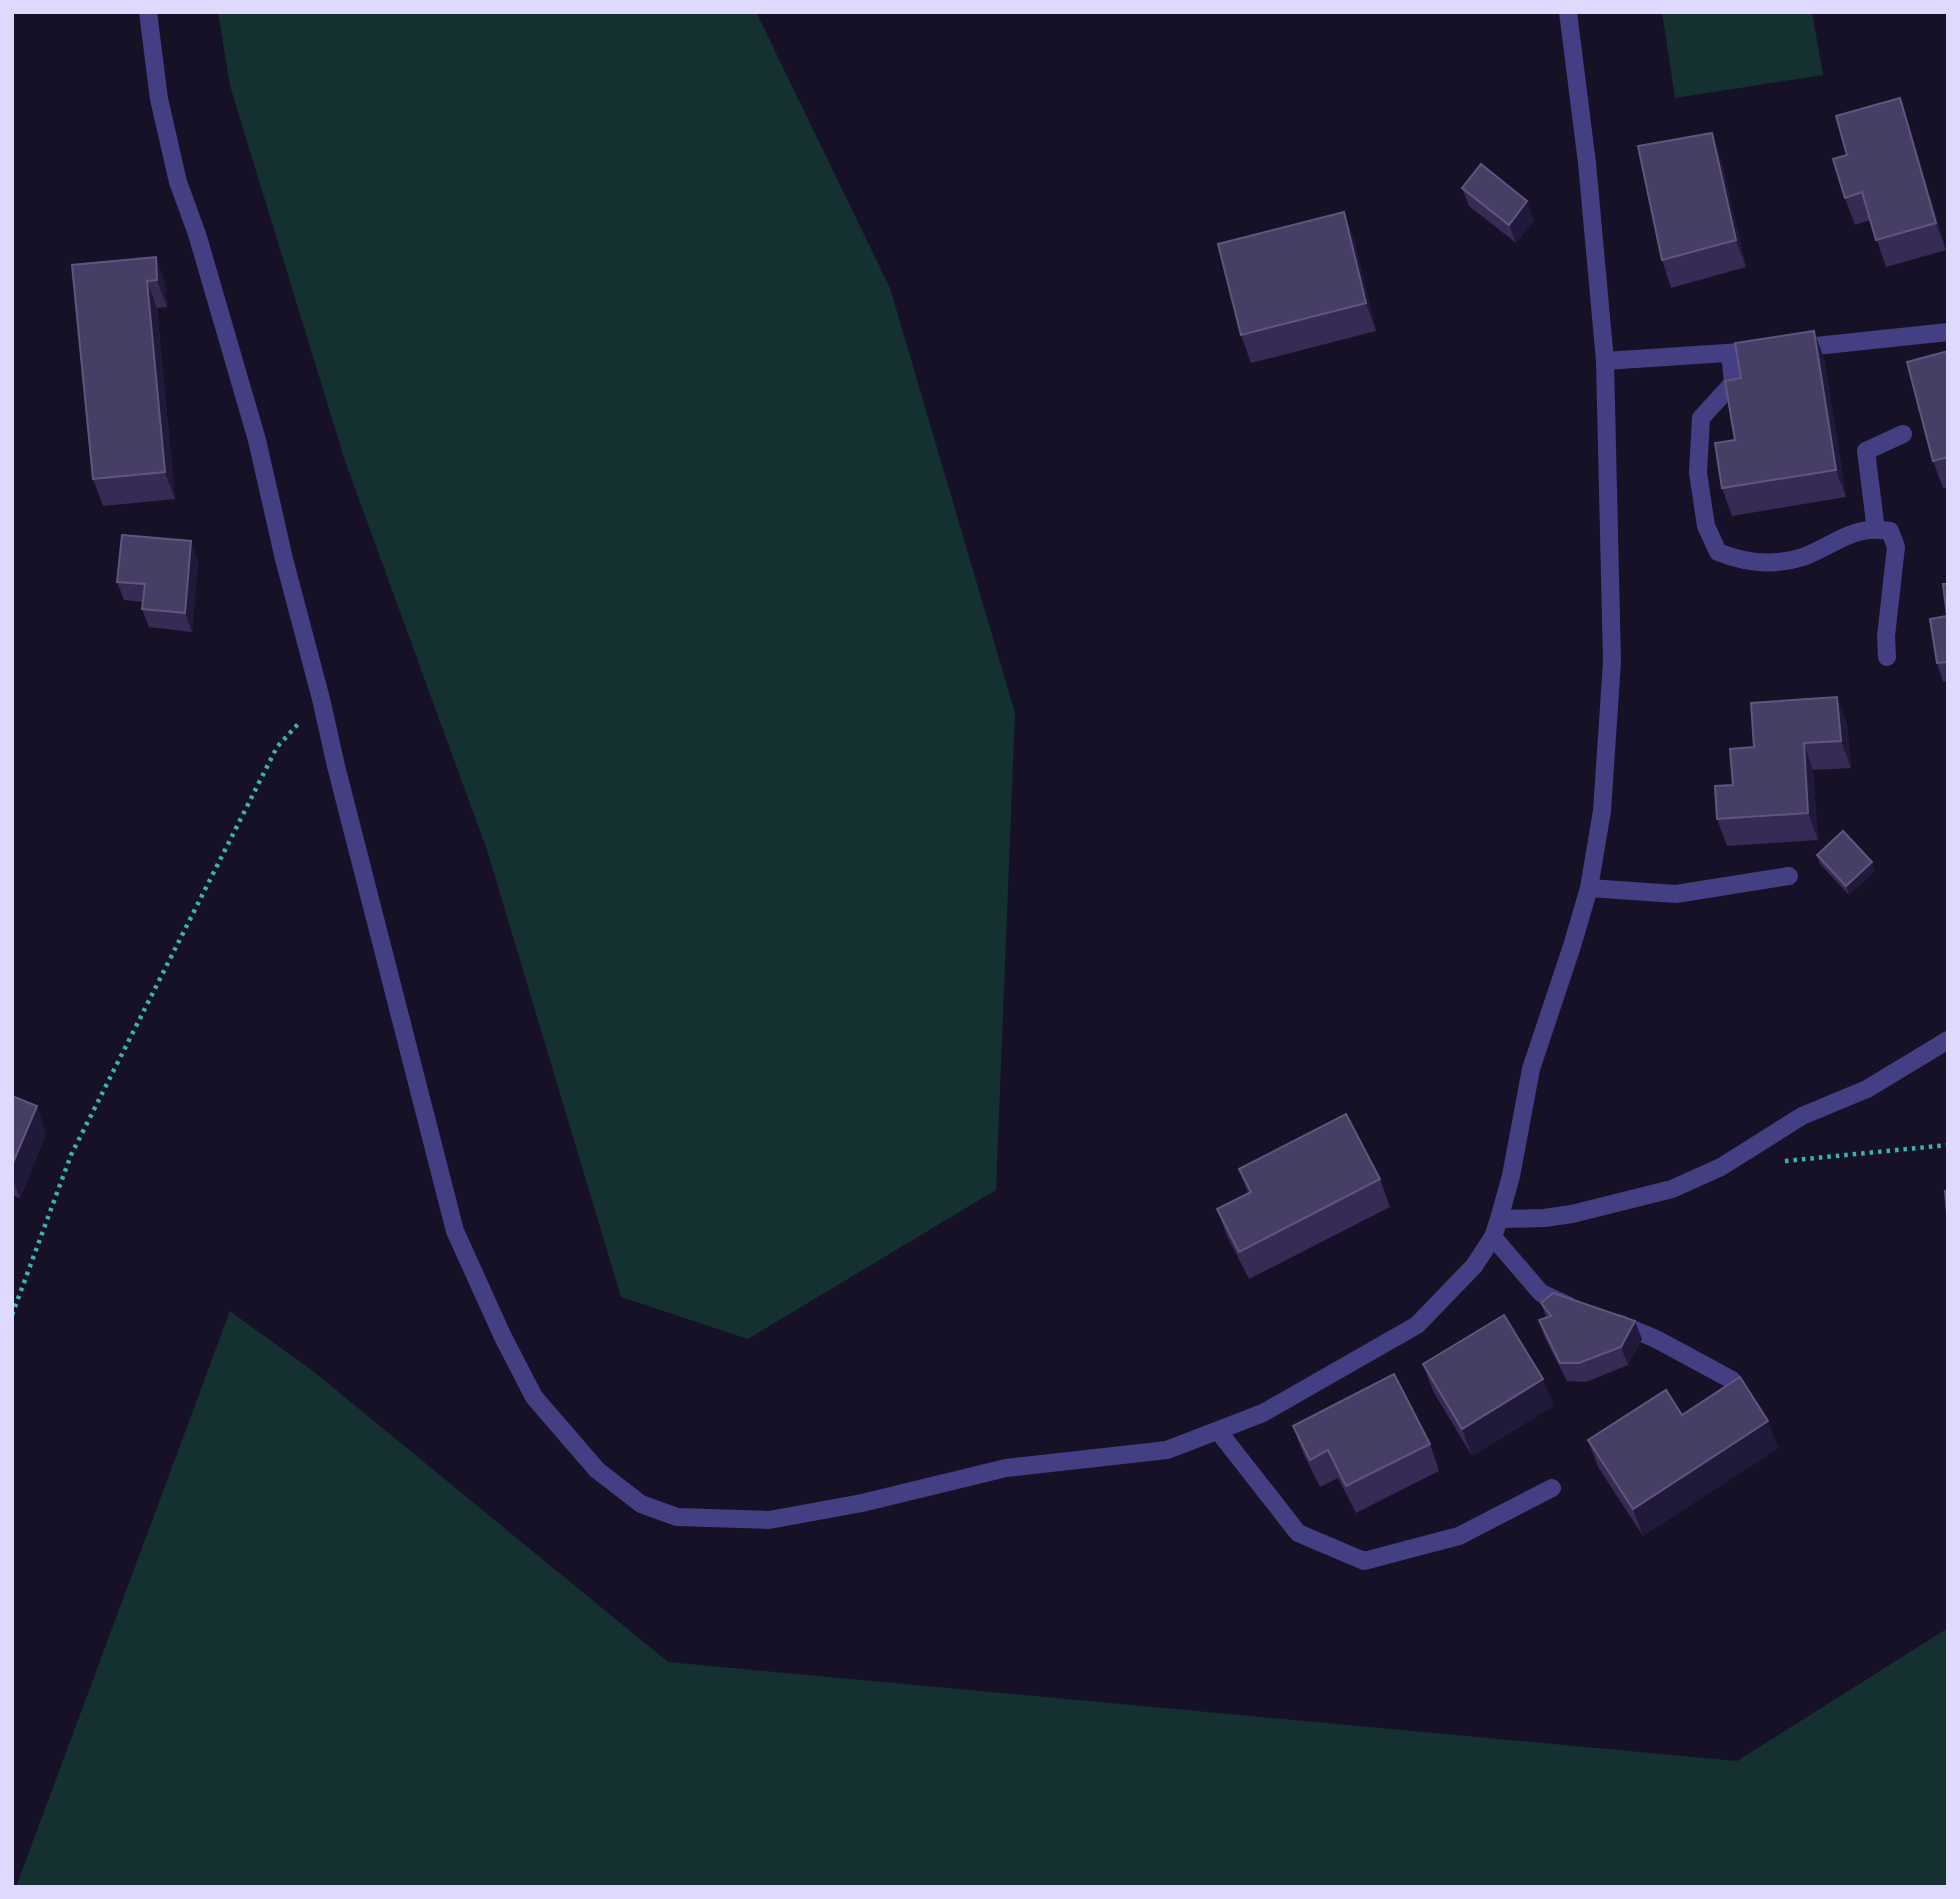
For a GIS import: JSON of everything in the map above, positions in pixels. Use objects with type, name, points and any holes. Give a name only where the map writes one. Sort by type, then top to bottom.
[{"type":"street","points":[[148,12],[159,99],[178,183],[197,233],[257,440],[284,559],[455,1231],[503,1338],[534,1397],[597,1471],[641,1504],[677,1517],[769,1520],[862,1503],[1006,1468],[1167,1450],[1219,1432],[1263,1413],[1418,1325],[1474,1266],[1496,1228],[1511,1176],[1531,1069],[1589,888],[1602,811],[1612,662],[1605,361],[1587,163],[1567,12]]},
{"type":"street","points":[[1784,349],[1948,332]]},
{"type":"street","points":[[1605,361],[1757,351]]},
{"type":"street","points":[[1730,353],[1733,383],[1701,418],[1698,473],[1706,526],[1718,552],[1741,561],[1768,562],[1802,557],[1869,529],[1890,531],[1896,547],[1886,657]]},
{"type":"street","points":[[1876,530],[1866,451],[1903,434]]},
{"type":"street","points":[[1589,888],[1676,894],[1789,876]]},
{"type":"street","points":[[1496,1228],[1572,1214],[1672,1189],[1721,1167],[1802,1116],[1867,1089],[1948,1040]]},
{"type":"street","points":[[1496,1228],[1541,1293],[1582,1310]]},
{"type":"street","points":[[1602,1317],[1656,1339],[1732,1380]]},
{"type":"street","points":[[1219,1432],[1298,1533],[1364,1560],[1459,1536],[1552,1488]]},
{"type":"path","points":[[12,1315],[71,1155],[183,930],[277,747],[321,699]]},
{"type":"path","points":[[1774,1162],[1948,1145]]},
{"type":"green space","points":[[218,12],[756,12],[890,288],[1015,713],[996,1190],[748,1339],[621,1297],[488,853],[345,461],[230,86]]},
{"type":"green space","points":[[1662,12],[1812,12],[1823,75],[1675,98]]},
{"type":"green space","points":[[230,1311],[314,1372],[668,1662],[1737,1761],[1948,1628],[1948,1887],[16,1887]]},
{"type":"building","points":[[1900,98],[1936,223],[1876,240],[1862,192],[1845,198],[1833,159],[1847,155],[1836,116]]},
{"type":"building","points":[[1712,133],[1736,240],[1662,260],[1638,146]]},
{"type":"building","points":[[1481,164],[1527,201],[1509,225],[1462,188]]},
{"type":"building","points":[[1344,212],[1366,303],[1241,335],[1218,244]]},
{"type":"building","points":[[156,257],[157,280],[147,281],[165,472],[93,479],[72,265]]},
{"type":"building","points":[[1814,331],[1836,470],[1722,488],[1715,443],[1735,440],[1725,381],[1741,378],[1735,343]]},
{"type":"building","points":[[1948,351],[1948,457],[1933,461],[1907,362]]},
{"type":"building","points":[[122,535],[191,541],[185,613],[142,609],[145,584],[117,582]]},
{"type":"building","points":[[1943,584],[1948,584],[1948,662],[1937,663],[1930,619],[1947,616]]},
{"type":"building","points":[[1837,697],[1841,741],[1804,743],[1808,813],[1717,819],[1715,786],[1733,785],[1730,749],[1754,747],[1751,703]]},
{"type":"building","points":[[1843,831],[1872,862],[1846,886],[1817,855]]},
{"type":"building","points":[[12,1096],[37,1106],[12,1165]]},
{"type":"building","points":[[1346,1114],[1380,1179],[1239,1252],[1217,1209],[1251,1192],[1239,1169]]},
{"type":"building","points":[[1945,1191],[1948,1191],[1948,1225]]},
{"type":"building","points":[[1553,1293],[1635,1321],[1621,1347],[1579,1363],[1560,1363],[1539,1320],[1551,1316],[1541,1303]]},
{"type":"building","points":[[1504,1315],[1543,1379],[1462,1429],[1423,1364]]},
{"type":"building","points":[[1394,1374],[1430,1444],[1346,1486],[1328,1450],[1310,1460],[1293,1426]]},
{"type":"building","points":[[1740,1377],[1768,1421],[1633,1509],[1588,1440],[1666,1390],[1682,1415]]}]
